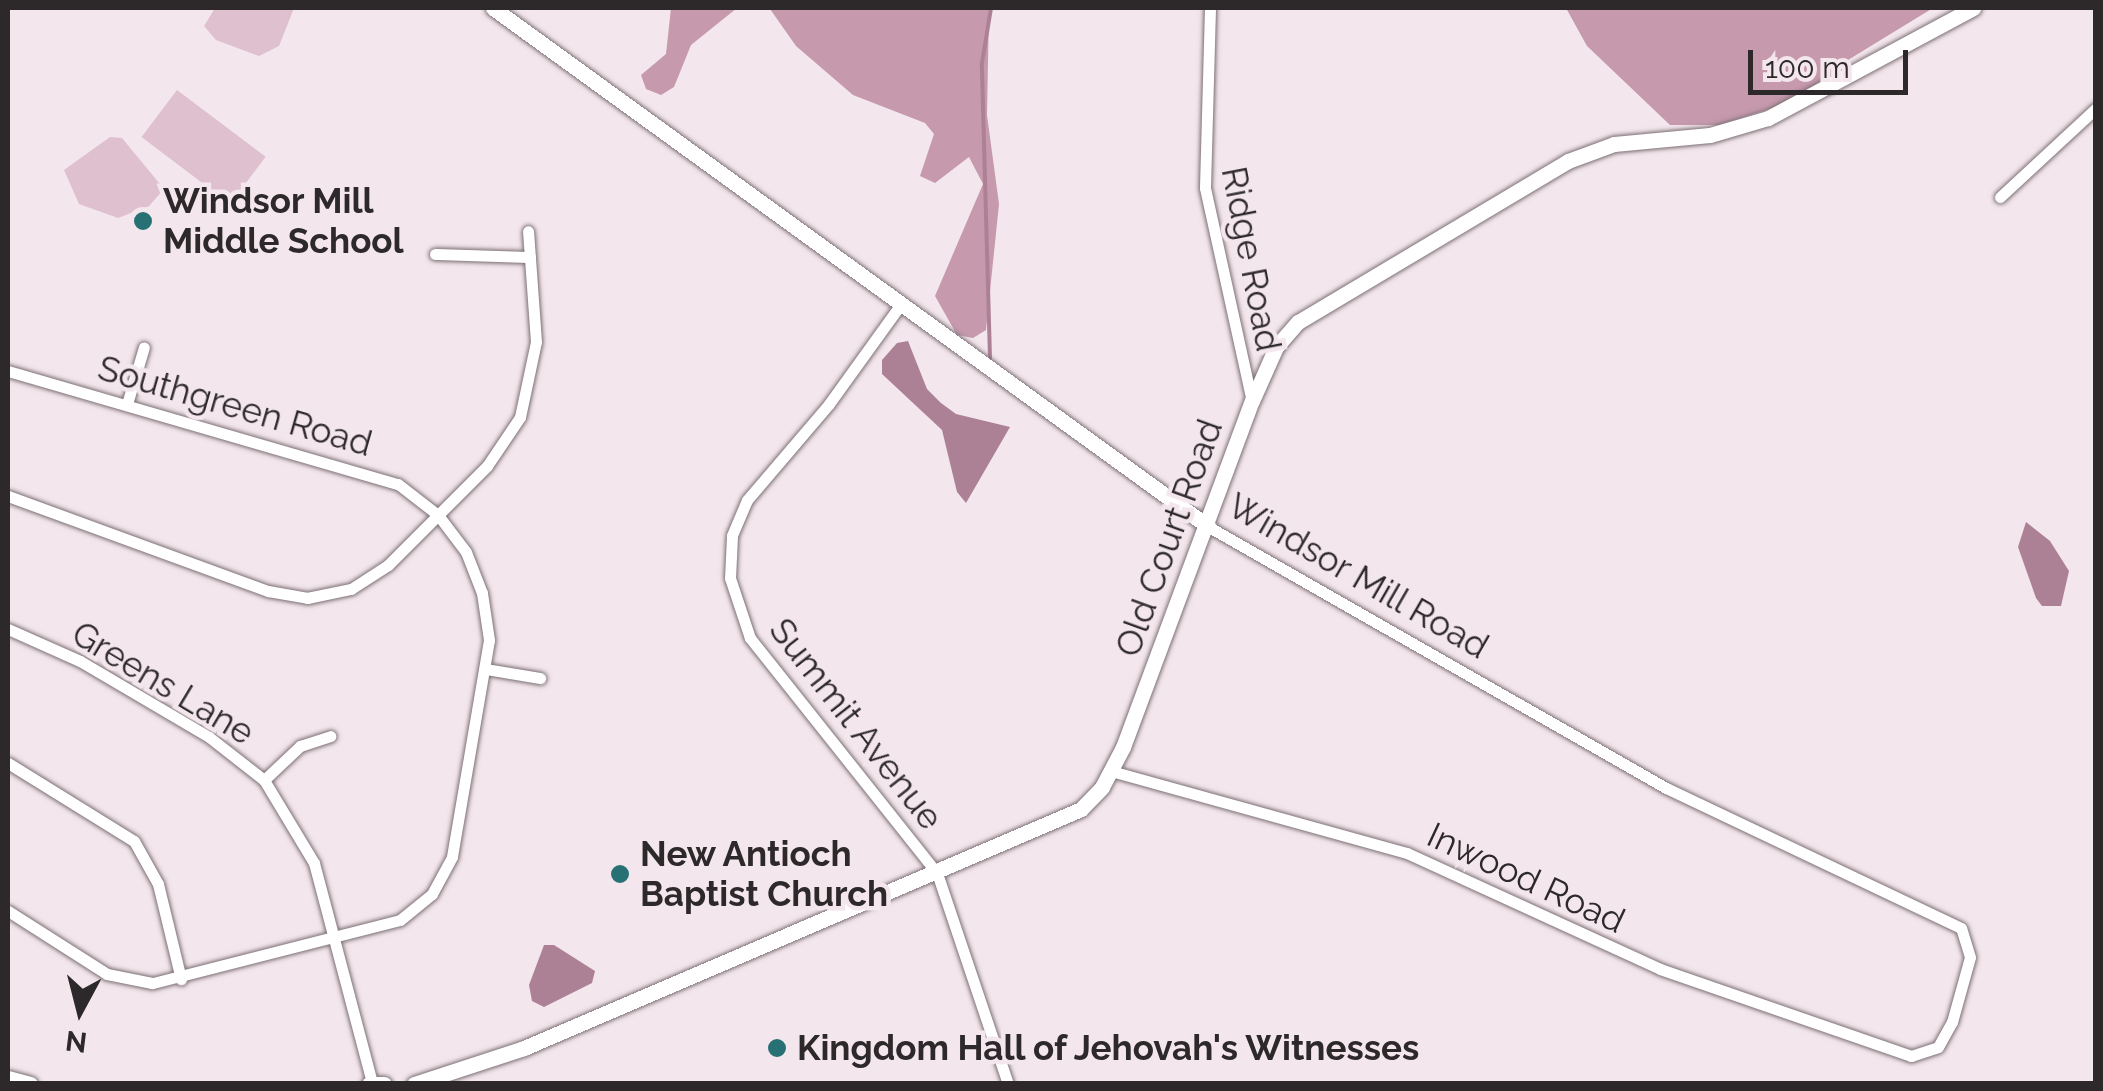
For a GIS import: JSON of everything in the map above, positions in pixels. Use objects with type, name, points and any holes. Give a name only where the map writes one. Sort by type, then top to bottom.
[{"type":"main road","name":"Windsor Mill Road","points":[[493,8],[1209,526]]},
{"type":"main road","name":"Old Court Road","points":[[417,1083],[524,1048],[1081,809],[1111,771],[1276,346],[1312,311],[1542,174],[1614,144],[1710,135],[1768,118],[1973,8]]},
{"type":"main road","points":[[8,1078],[30,1084]]},
{"type":"main road","points":[[370,1083],[384,1084]]},
{"type":"street","name":"Ridge Road","points":[[1210,8],[1205,188],[1252,401]]},
{"type":"street","points":[[2000,197],[2096,108]]},
{"type":"street","points":[[8,496],[268,591],[307,598],[371,578],[507,442],[530,390],[536,342],[528,231]]},
{"type":"street","points":[[435,254],[530,257]]},
{"type":"street","name":"Summit Avenue","points":[[901,304],[830,404],[748,500],[732,536],[730,578],[750,638],[937,873],[1008,1084]]},
{"type":"street","points":[[127,404],[144,347]]},
{"type":"street","name":"Southgreen Road","points":[[8,371],[380,475],[438,514]]},
{"type":"street","points":[[8,911],[107,974],[136,983],[181,980],[400,920],[444,876],[490,640],[482,593],[466,552],[438,514]]},
{"type":"street","name":"Windsor Mill Road","points":[[1209,526],[1666,788],[1961,928],[1970,957],[1952,1022],[1938,1047],[1911,1056]]},
{"type":"street","name":"Greens Lane","points":[[8,629],[80,660],[193,727],[264,780],[314,863],[370,1083]]},
{"type":"street","points":[[486,669],[540,678]]},
{"type":"street","points":[[264,780],[300,746],[330,736]]},
{"type":"street","points":[[8,763],[134,841],[158,884],[181,980]]},
{"type":"street","name":"Inwood Road","points":[[1111,771],[1407,853],[1660,969],[1911,1056]]},
{"type":"shaded area","points":[[215,8],[294,8],[279,46],[259,56],[216,40],[204,26]]},
{"type":"shaded area","points":[[671,8],[737,8],[691,45],[674,87],[661,95],[646,89],[641,75],[666,54]]},
{"type":"shaded area","points":[[746,8],[989,8],[987,115],[999,204],[986,330],[973,338],[957,335],[935,296],[983,184],[969,157],[935,183],[920,176],[934,134],[925,123],[853,95],[796,46],[770,9]]},
{"type":"shaded area","points":[[1566,8],[1933,8],[1848,60],[1811,96],[1719,125],[1670,125],[1587,46]]},
{"type":"shaded area","points":[[177,90],[266,157],[230,204],[141,137]]},
{"type":"shaded area","points":[[110,137],[122,138],[164,189],[149,206],[118,218],[79,204],[64,170]]},
{"type":"shaded area","points":[[908,341],[927,389],[941,403],[956,414],[1010,427],[966,503],[957,492],[942,430],[882,374],[882,360],[897,343]]},
{"type":"shaded area","points":[[2026,522],[2050,541],[2069,571],[2061,606],[2042,606],[2036,598],[2018,547]]},
{"type":"shaded area","points":[[544,945],[554,945],[595,971],[592,983],[544,1007],[532,1001],[529,985]]},
{"type":"waterway","points":[[990,358],[982,63],[991,8]]},
{"type":"place","name":"Windsor Mill Middle School","points":[[143,221]]},
{"type":"place","name":"New Antioch Baptist Church","points":[[620,874]]},
{"type":"place","name":"Kingdom Hall of Jehovah's Witnesses","points":[[777,1048]]}]
